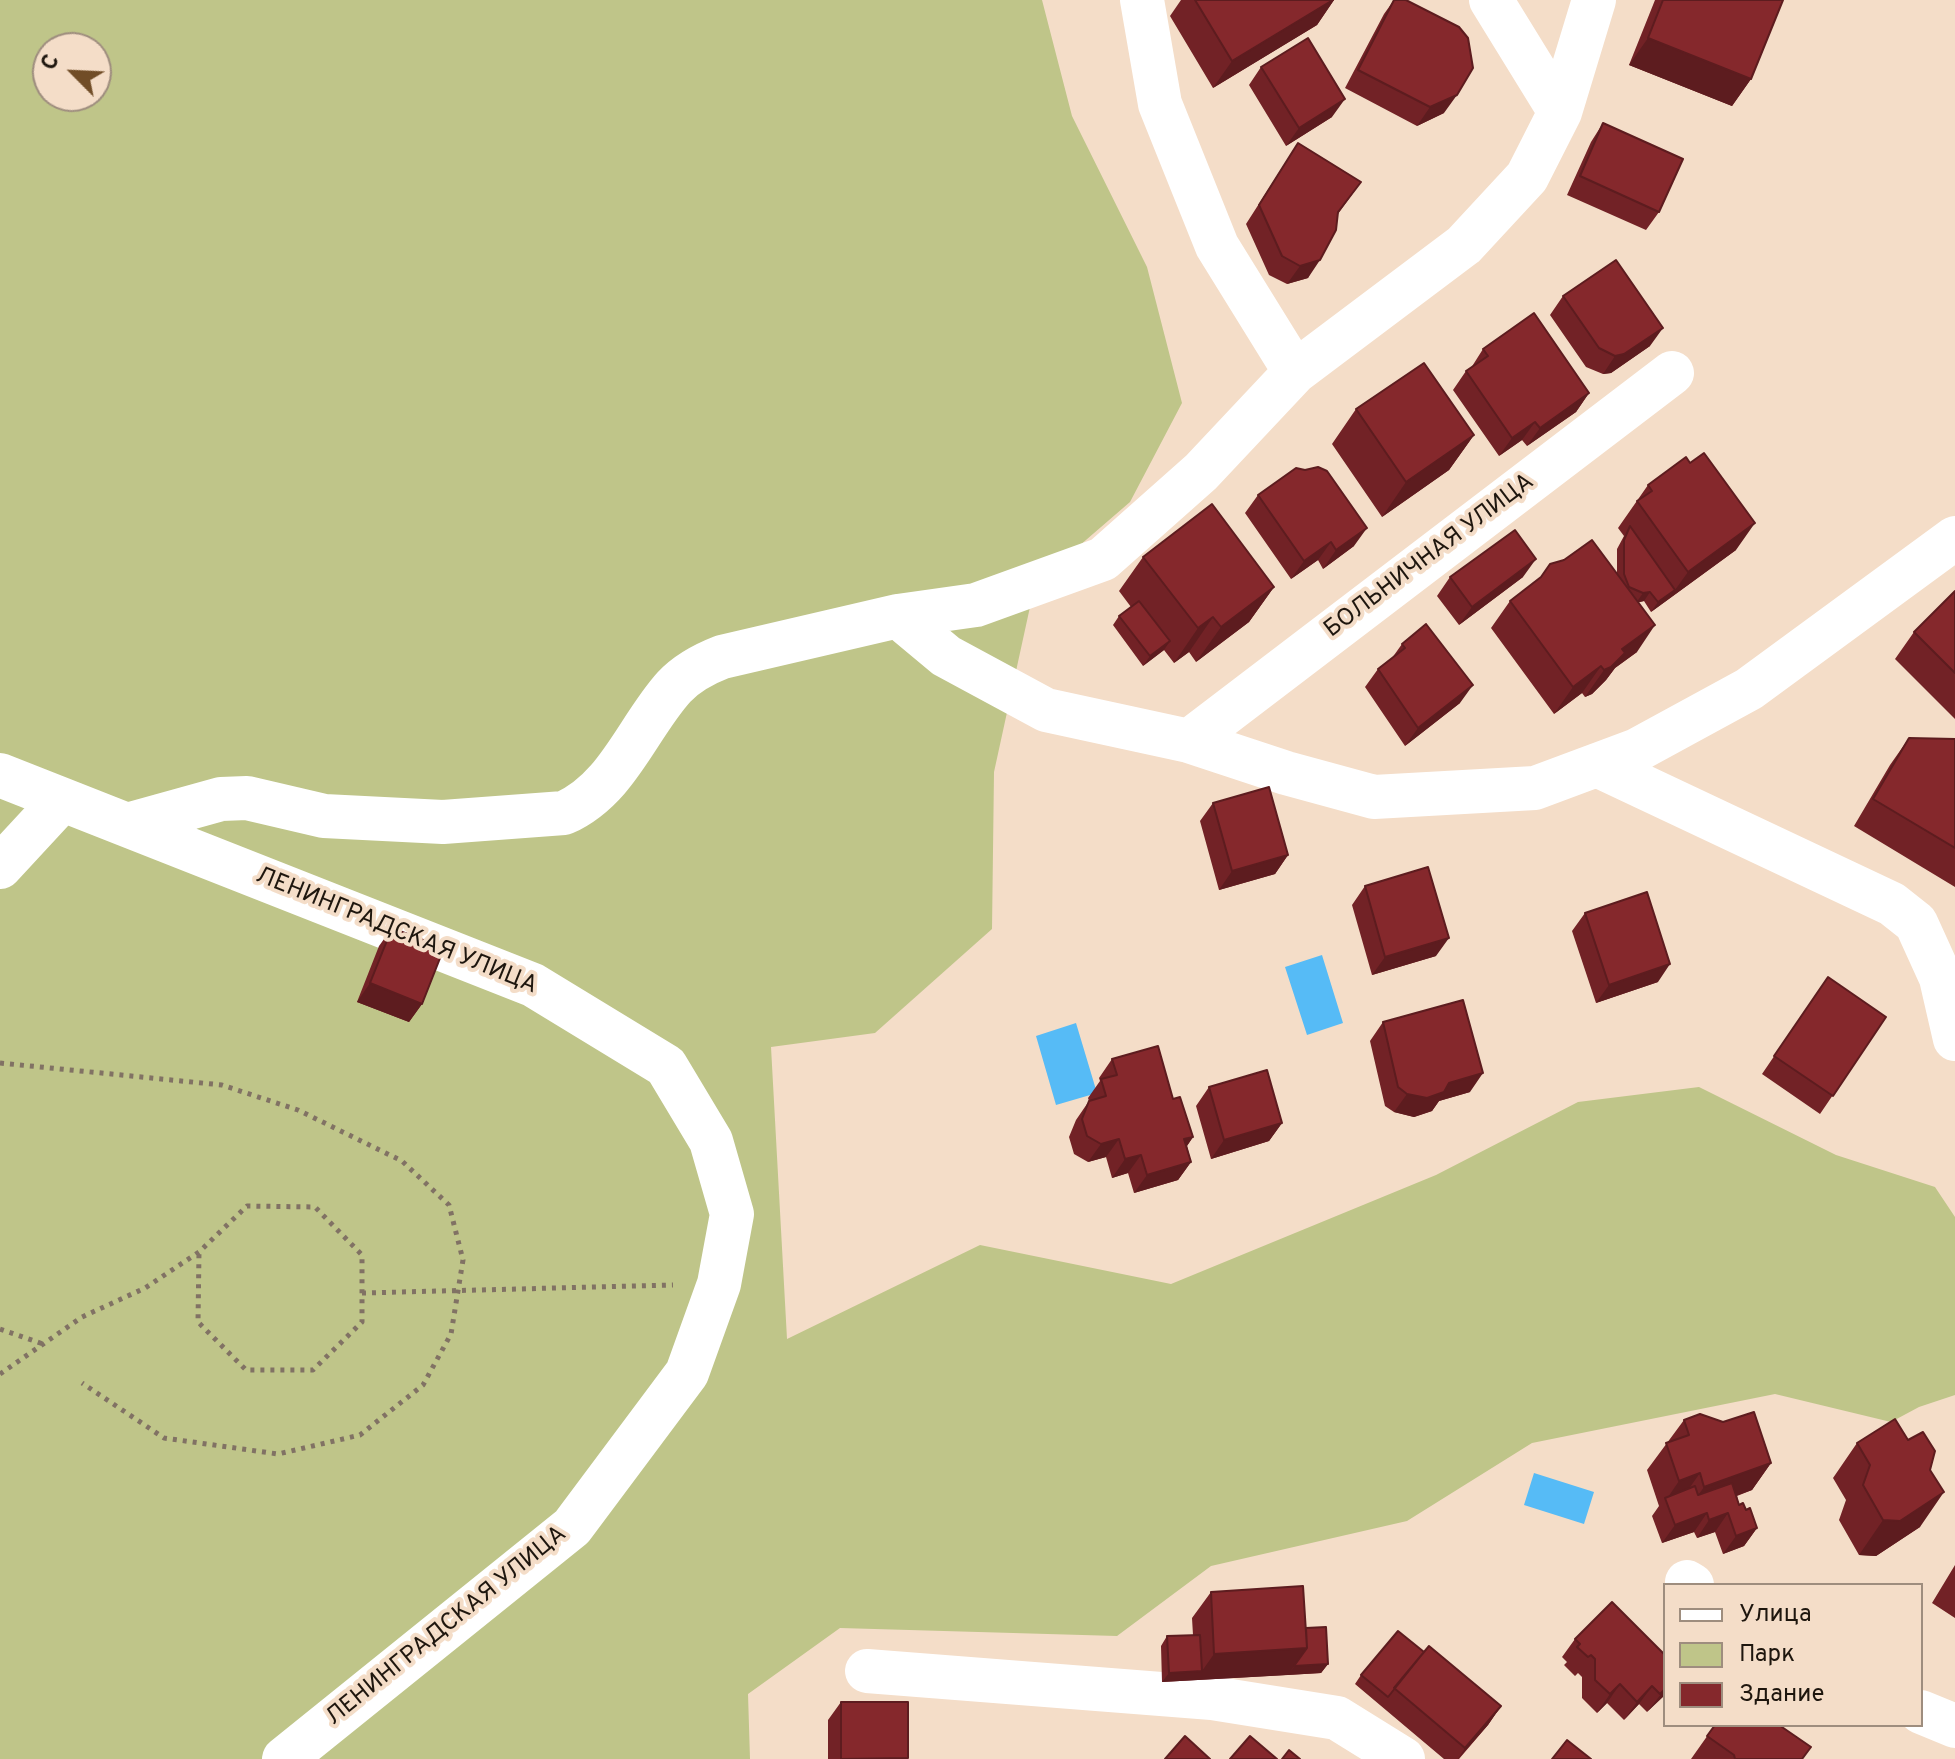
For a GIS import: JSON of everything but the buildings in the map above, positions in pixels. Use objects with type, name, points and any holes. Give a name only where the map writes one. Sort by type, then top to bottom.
[{"type":"street","points":[[1142,0],[1160,104],[1217,246],[1295,372]]},
{"type":"street","points":[[1491,0],[1560,112]]},
{"type":"street","points":[[131,824],[221,799],[247,798],[324,816],[443,822],[564,813],[581,805],[598,789],[625,758],[674,686],[699,667],[722,657],[898,616],[976,605],[1103,559],[1201,472],[1295,372],[1464,245],[1527,177],[1560,112],[1594,0]]},
{"type":"street","name":"БОЛЬНИЧНАЯ УЛИЦА","points":[[1189,741],[1672,373]]},
{"type":"street","points":[[898,616],[946,656],[1046,710],[1189,741],[1374,797],[1535,788],[1637,750],[1749,689],[1955,538]]},
{"type":"street","points":[[1597,765],[1892,904],[1916,923],[1941,978],[1955,1039]]},
{"type":"street","name":"ЛЕНИНГРАДСКАЯ УЛИЦА","points":[[0,775],[131,824],[533,985],[666,1066],[711,1141],[732,1214],[719,1284],[687,1373],[572,1527],[284,1759]]},
{"type":"street","points":[[0,867],[62,800]]},
{"type":"street","points":[[867,1671],[1212,1698],[1321,1715],[1337,1718],[1403,1759]]},
{"type":"street","points":[[1923,1713],[1955,1726]]},
{"type":"path","points":[[0,1063],[222,1085],[298,1110],[402,1161],[449,1205],[463,1260],[451,1334],[423,1385],[360,1435],[278,1454],[164,1438],[82,1383]]},
{"type":"path","points":[[0,1374],[82,1317],[145,1288],[199,1252],[247,1206],[315,1207],[362,1255],[362,1322],[313,1370],[246,1370],[198,1322],[199,1252]]},
{"type":"path","points":[[362,1293],[719,1284]]},
{"type":"path","points":[[0,1329],[44,1344]]},
{"type":"green space","points":[[0,0],[1042,0],[1072,116],[1147,267],[1182,403],[1130,502],[1035,584],[994,772],[992,929],[875,1033],[771,1047],[787,1339],[980,1245],[1171,1284],[1436,1175],[1578,1102],[1699,1087],[1836,1155],[1935,1187],[1955,1217],[1955,1395],[1919,1407],[1891,1422],[1775,1394],[1532,1443],[1407,1521],[1211,1566],[1117,1636],[840,1628],[748,1694],[750,1759],[0,1759]]},
{"type":"water","points":[[1322,955],[1343,1023],[1307,1035],[1285,967]]},
{"type":"water","points":[[1076,1023],[1097,1093],[1056,1105],[1036,1036]]},
{"type":"water","points":[[1534,1473],[1594,1492],[1584,1524],[1524,1505]]}]
